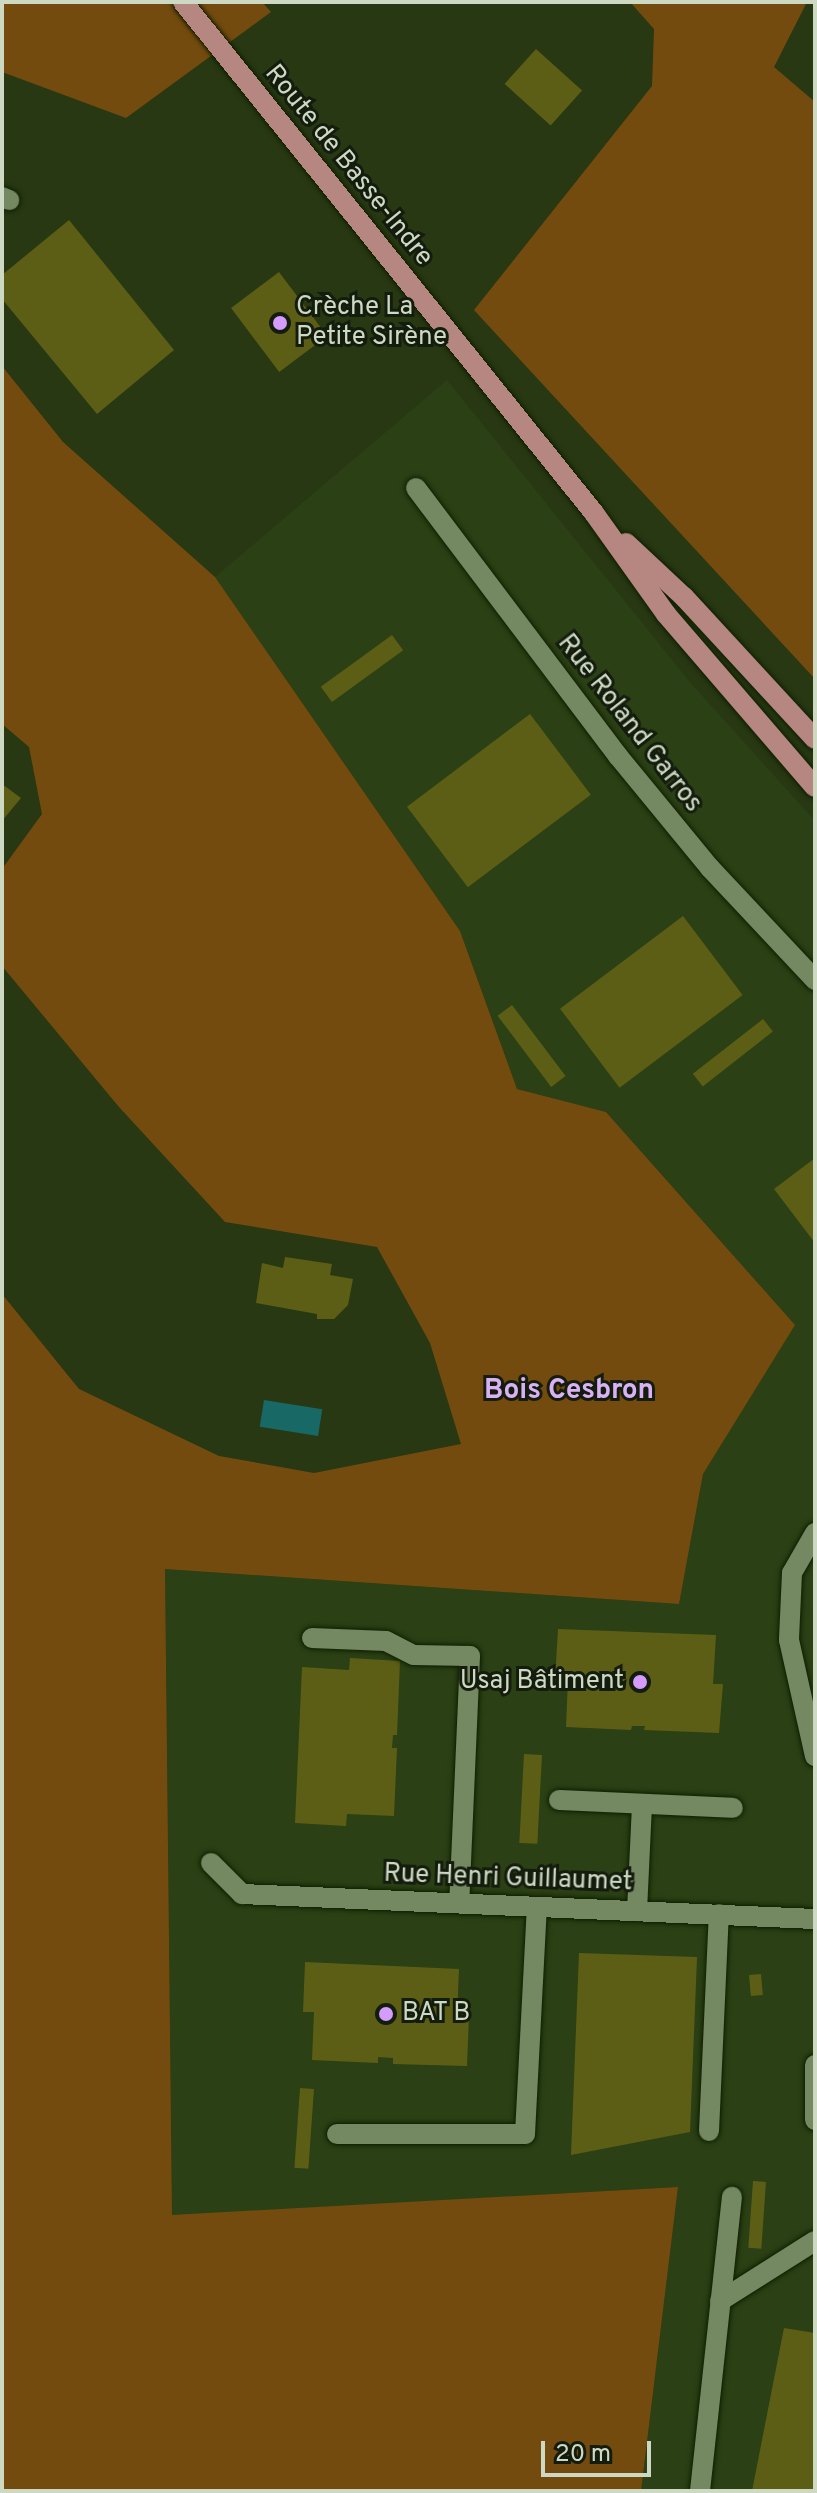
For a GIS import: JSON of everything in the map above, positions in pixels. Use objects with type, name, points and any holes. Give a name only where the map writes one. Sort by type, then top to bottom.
[{"type":"main road","name":"Route de Basse-Indre","points":[[183,2],[594,513],[666,614],[815,787]]},
{"type":"main road","name":"Route de Basse-Indre","points":[[594,513],[684,597],[815,739]]},
{"type":"street","name":"Rue Roland Garros","points":[[416,488],[618,756],[710,868],[815,980]]},
{"type":"street","points":[[815,1533],[792,1573],[789,1640],[815,1756]]},
{"type":"street","points":[[312,1638],[386,1641],[414,1655],[470,1656],[459,1903]]},
{"type":"street","points":[[559,1800],[733,1808]]},
{"type":"street","points":[[637,1911],[642,1804]]},
{"type":"street","name":"Rue Henri Guillaumet","points":[[211,1863],[242,1894],[815,1919]]},
{"type":"street","points":[[337,2134],[525,2134],[537,1907]]},
{"type":"street","points":[[709,2131],[719,1914]]},
{"type":"street","points":[[815,2065],[815,2120]]},
{"type":"street","points":[[700,2491],[732,2197]]},
{"type":"street","points":[[720,2301],[815,2241]]},
{"type":"shaded area","points":[[2,2],[262,2],[271,12],[126,118],[2,72]]},
{"type":"shaded area","points":[[630,2],[807,2],[774,67],[815,102],[815,679],[474,310],[652,86],[654,29]]},
{"type":"shaded area","points":[[2,366],[63,442],[215,577],[460,931],[517,1089],[606,1112],[795,1325],[703,1474],[679,1604],[165,1569],[172,2215],[678,2187],[641,2491],[2,2491],[2,1294],[79,1389],[219,1456],[314,1473],[461,1444],[430,1343],[377,1247],[225,1222],[119,1107],[2,966],[2,869],[42,814],[29,747],[2,724]]},
{"type":"shaded area","points":[[447,380],[689,681],[815,821],[815,2491],[641,2491],[678,2187],[172,2216],[165,1569],[679,1604],[703,1474],[795,1325],[606,1112],[517,1089],[460,931],[215,577]]},
{"type":"water","points":[[264,1400],[322,1409],[318,1436],[260,1427]]},
{"type":"building","points":[[536,49],[582,90],[551,125],[505,84]]},
{"type":"building","points":[[69,220],[174,350],[97,414],[2,299],[2,275]]},
{"type":"building","name":"Crèche La Petite Sirène","points":[[279,272],[327,336],[279,372],[231,308]]},
{"type":"building","points":[[392,635],[403,650],[332,702],[321,687]]},
{"type":"building","points":[[530,714],[591,795],[468,887],[407,807]]},
{"type":"building","points":[[2,784],[21,798],[2,821]]},
{"type":"building","points":[[683,916],[743,995],[620,1088],[560,1009]]},
{"type":"building","points":[[512,1005],[566,1076],[551,1087],[498,1016]]},
{"type":"building","points":[[763,1019],[773,1032],[703,1086],[693,1074]]},
{"type":"building","points":[[815,1158],[815,1243],[774,1189]]},
{"type":"building","points":[[285,1257],[332,1264],[330,1275],[353,1279],[348,1305],[334,1319],[317,1319],[317,1314],[256,1303],[262,1263],[283,1268]]},
{"type":"building","name":"Usaj Bâtiment","points":[[558,1629],[716,1635],[713,1684],[723,1684],[719,1733],[644,1730],[645,1726],[632,1726],[631,1730],[566,1727],[568,1679],[555,1680]]},
{"type":"building","points":[[350,1658],[400,1661],[397,1735],[393,1735],[392,1748],[397,1748],[394,1816],[347,1814],[346,1826],[295,1823],[302,1667],[349,1670]]},
{"type":"building","points":[[524,1754],[542,1755],[537,1844],[519,1843]]},
{"type":"building","points":[[579,1953],[697,1957],[690,2132],[571,2155]]},
{"type":"building","name":"BAT B","points":[[305,1962],[459,1969],[457,2017],[469,2017],[467,2066],[393,2064],[393,2058],[378,2057],[378,2063],[312,2060],[314,2012],[303,2012]]},
{"type":"building","points":[[761,1974],[763,1995],[751,1996],[749,1975]]},
{"type":"building","points":[[300,2088],[314,2089],[308,2169],[294,2168]]},
{"type":"building","points":[[753,2181],[766,2182],[761,2249],[748,2248]]},
{"type":"building","points":[[784,2328],[815,2333],[815,2491],[752,2491]]},
{"type":"place","name":"Crèche La Petite Sirène","points":[[280,323]]},
{"type":"place","name":"Usaj Bâtiment","points":[[640,1682]]},
{"type":"place","name":"BAT B","points":[[386,2014]]},
{"type":"district","name":"Bois Cesbron","points":[[569,1391]]}]
